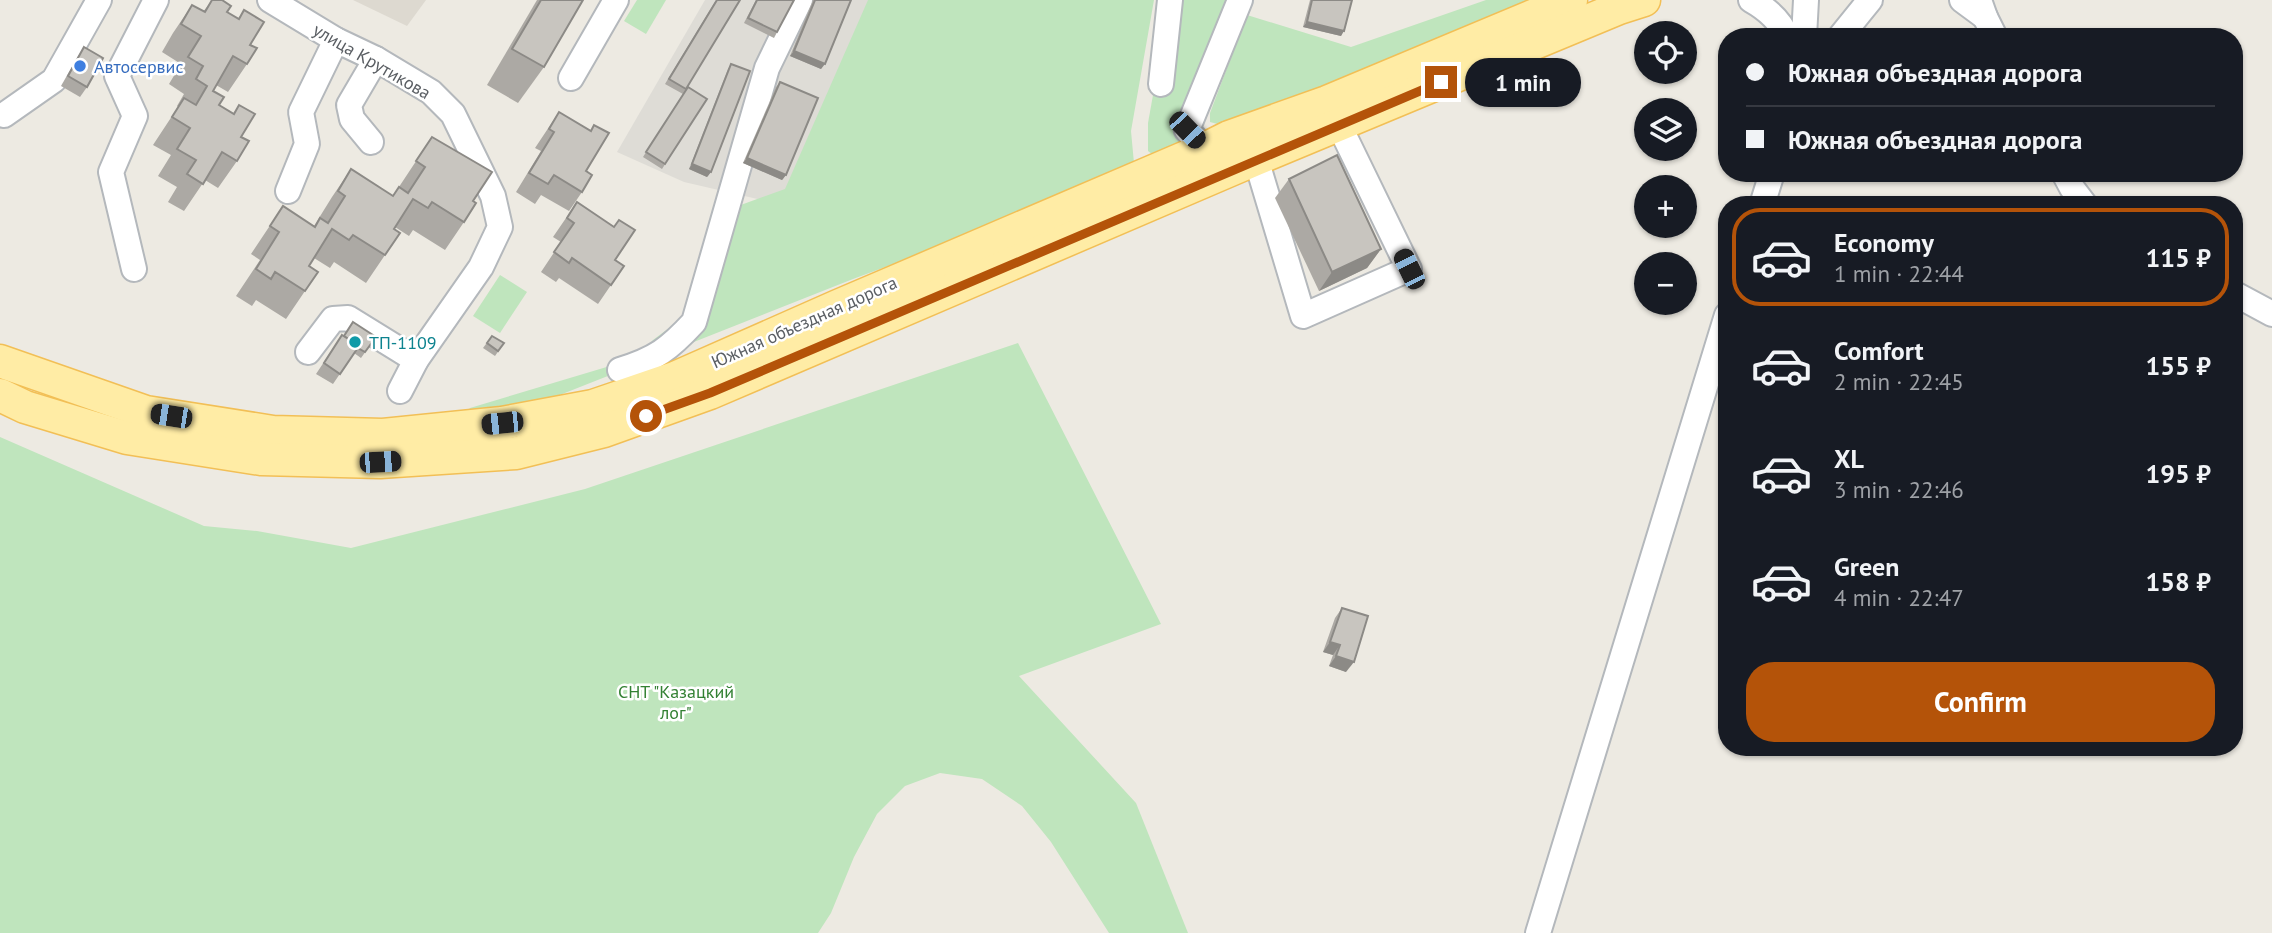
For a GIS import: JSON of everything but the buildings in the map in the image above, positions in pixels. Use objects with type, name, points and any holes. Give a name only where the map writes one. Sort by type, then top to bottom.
[{"type":"main road","name":"Южная объездная дорога","points":[[0,395],[24,407],[127,438],[261,459],[380,462],[516,453],[604,431],[710,393],[1211,163],[1228,137],[1327,102],[1571,0]]},
{"type":"main road","name":"Южная объездная дорога","points":[[0,361],[146,412],[273,432],[383,435],[502,423],[593,407],[675,378],[838,306],[1211,163],[1256,159],[1644,0]]},
{"type":"street","points":[[1,115],[54,80],[99,0]]},
{"type":"street","points":[[134,269],[111,172],[135,116],[117,76],[156,0]]},
{"type":"street","name":"улица Крутикова","points":[[270,0],[431,92],[453,114],[493,196],[499,227],[481,267],[416,360],[400,391]]},
{"type":"street","points":[[571,78],[616,0]]},
{"type":"street","points":[[620,370],[650,361],[676,342],[694,322],[767,68],[800,0]]},
{"type":"street","points":[[1161,84],[1170,0]]},
{"type":"street","points":[[1211,163],[1187,130],[1240,0]]},
{"type":"street","points":[[1751,0],[1763,7],[1783,28]]},
{"type":"street","points":[[1804,28],[1806,0]]},
{"type":"street","points":[[1847,28],[1870,0]]},
{"type":"street","points":[[1962,0],[1986,18]]},
{"type":"street","points":[[288,191],[307,144],[301,112],[336,40]]},
{"type":"street","points":[[370,142],[352,119],[349,105],[376,59]]},
{"type":"street","points":[[1256,159],[1303,316],[1409,269],[1339,125]]},
{"type":"street","points":[[2243,298],[2272,314]]},
{"type":"street","points":[[308,352],[333,319],[348,318],[416,360]]},
{"type":"street","points":[[1538,933],[1718,344]]},
{"type":"shaded area","points":[[353,0],[426,0],[407,26]]},
{"type":"shaded area","points":[[705,0],[879,0],[792,207],[684,182],[617,152]]},
{"type":"green space","points":[[637,0],[666,0],[646,34],[624,21]]},
{"type":"green space","points":[[868,0],[1154,0],[1131,131],[1135,174],[853,279],[537,404],[467,412],[470,408],[620,363],[643,352],[653,340],[701,304],[738,206],[785,189]]},
{"type":"green space","points":[[1170,0],[1230,0],[1184,150],[1156,157],[1148,151],[1148,123]]},
{"type":"green space","points":[[1486,0],[1535,0],[1225,126],[1210,122],[1210,113],[1247,15],[1351,47]]},
{"type":"green space","points":[[500,275],[527,292],[500,333],[473,316]]},
{"type":"green space","name":"СНТ \"Казацкий лог\"","points":[[1018,343],[1161,624],[1019,676],[1136,803],[1188,933],[1109,933],[1051,842],[1022,806],[982,779],[940,773],[905,786],[877,814],[854,857],[831,913],[818,933],[0,933],[0,437],[204,526],[257,531],[351,548],[585,489]]},
{"type":"place","name":"Автосервис","points":[[80,66]]},
{"type":"place","name":"ТП-1109","points":[[355,342]]},
{"type":"route","points":[[646,416],[710,393],[1441,82]]}]
